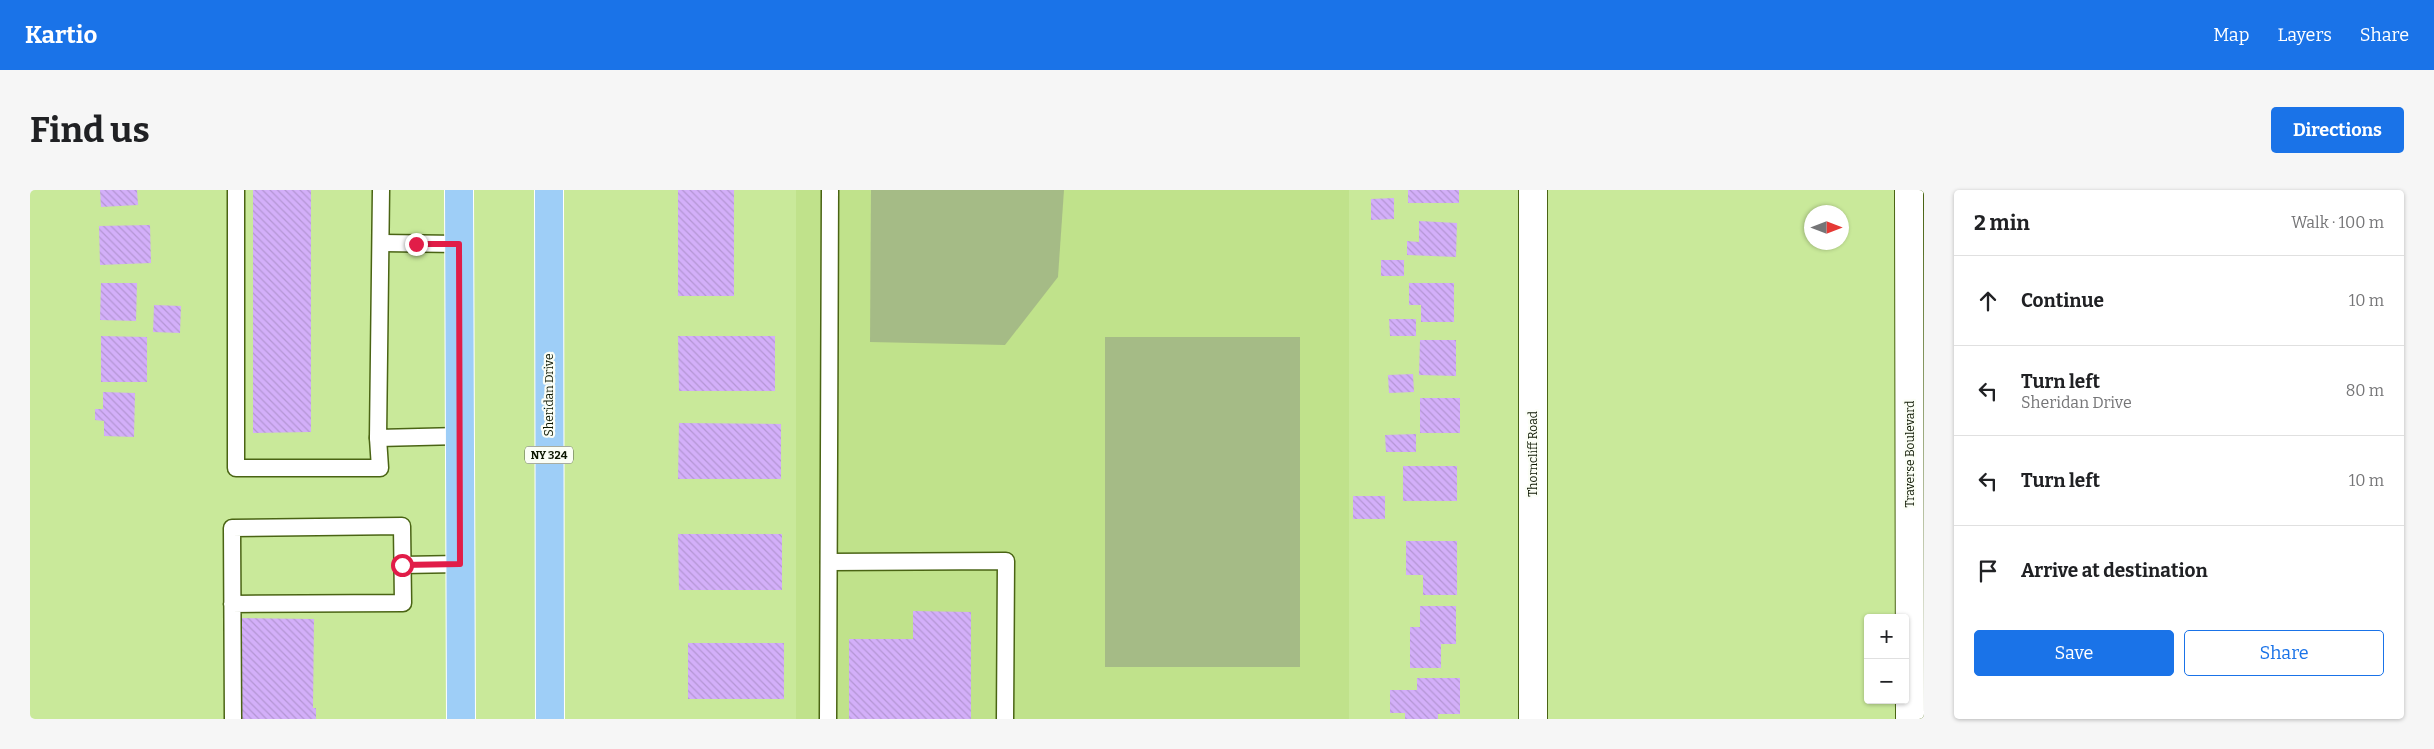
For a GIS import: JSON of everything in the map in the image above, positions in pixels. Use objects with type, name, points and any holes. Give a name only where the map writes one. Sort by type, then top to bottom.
[{"type":"main road","points":[[459,190],[460,719]]},
{"type":"main road","name":"Sheridan Drive","points":[[549,190],[550,719]]},
{"type":"street","name":"Thorncliff Road","points":[[1532,190],[1532,719]]},
{"type":"street","name":"Traverse Boulevard","points":[[1909,190],[1910,719]]},
{"type":"lane","points":[[236,190],[236,468],[380,468],[378,438],[382,243],[381,190]]},
{"type":"lane","points":[[828,719],[830,190]]},
{"type":"lane","points":[[382,243],[459,244]]},
{"type":"lane","points":[[378,438],[460,436]]},
{"type":"lane","points":[[232,604],[403,603],[402,526],[232,528],[232,604],[233,719]]},
{"type":"lane","points":[[828,562],[1006,562],[1005,719]]},
{"type":"lane","points":[[402,565],[460,564]]},
{"type":"shaded area","points":[[796,190],[1349,190],[1349,719],[796,719]]},
{"type":"shaded area","points":[[871,190],[1064,190],[1058,277],[1005,345],[870,342]]},
{"type":"shaded area","points":[[1105,337],[1300,337],[1300,667],[1105,667]]},
{"type":"building","points":[[100,190],[137,190],[138,205],[101,207]]},
{"type":"building","points":[[253,190],[311,190],[311,432],[253,433]]},
{"type":"building","points":[[678,190],[734,190],[734,296],[678,296]]},
{"type":"building","points":[[1408,190],[1459,190],[1459,203],[1408,203]]},
{"type":"building","points":[[1394,198],[1394,219],[1371,220],[1371,199]]},
{"type":"building","points":[[1419,221],[1457,223],[1456,257],[1407,255],[1407,241],[1419,242]]},
{"type":"building","points":[[150,225],[151,263],[100,265],[99,226]]},
{"type":"building","points":[[1381,260],[1404,260],[1404,276],[1381,276]]},
{"type":"building","points":[[101,283],[137,283],[136,321],[100,320]]},
{"type":"building","points":[[1409,283],[1454,283],[1454,322],[1421,322],[1421,305],[1409,305]]},
{"type":"building","points":[[154,305],[181,306],[180,333],[153,332]]},
{"type":"building","points":[[1389,319],[1416,319],[1416,336],[1390,336]]},
{"type":"building","points":[[101,336],[147,337],[147,382],[101,382]]},
{"type":"building","points":[[678,336],[775,336],[775,391],[679,391]]},
{"type":"building","points":[[1420,340],[1456,340],[1456,376],[1419,375]]},
{"type":"building","points":[[1413,374],[1414,392],[1389,393],[1388,375]]},
{"type":"building","points":[[103,392],[135,393],[134,437],[104,436],[104,421],[95,420],[95,409],[103,409]]},
{"type":"building","points":[[1420,398],[1460,398],[1460,433],[1420,433]]},
{"type":"building","points":[[679,423],[781,424],[781,479],[678,479]]},
{"type":"building","points":[[1416,434],[1416,452],[1386,452],[1385,435]]},
{"type":"building","points":[[1403,466],[1457,466],[1457,501],[1403,501]]},
{"type":"building","points":[[1353,496],[1385,496],[1385,519],[1353,519]]},
{"type":"building","points":[[678,534],[782,534],[782,590],[679,590]]},
{"type":"building","points":[[1406,541],[1457,541],[1457,595],[1423,595],[1423,575],[1406,575]]},
{"type":"building","points":[[1420,606],[1456,606],[1456,644],[1441,644],[1441,668],[1410,668],[1410,627],[1420,627]]},
{"type":"building","points":[[913,611],[971,612],[971,719],[849,719],[849,639],[913,639]]},
{"type":"building","points":[[237,618],[314,619],[313,708],[316,708],[316,719],[237,719]]},
{"type":"building","points":[[688,643],[784,643],[784,699],[688,699]]},
{"type":"building","points":[[1417,678],[1460,678],[1460,714],[1438,714],[1438,719],[1405,719],[1405,713],[1390,713],[1390,690],[1417,690]]},
{"type":"route","points":[[402,565],[460,564],[459,244],[416,244]]}]
